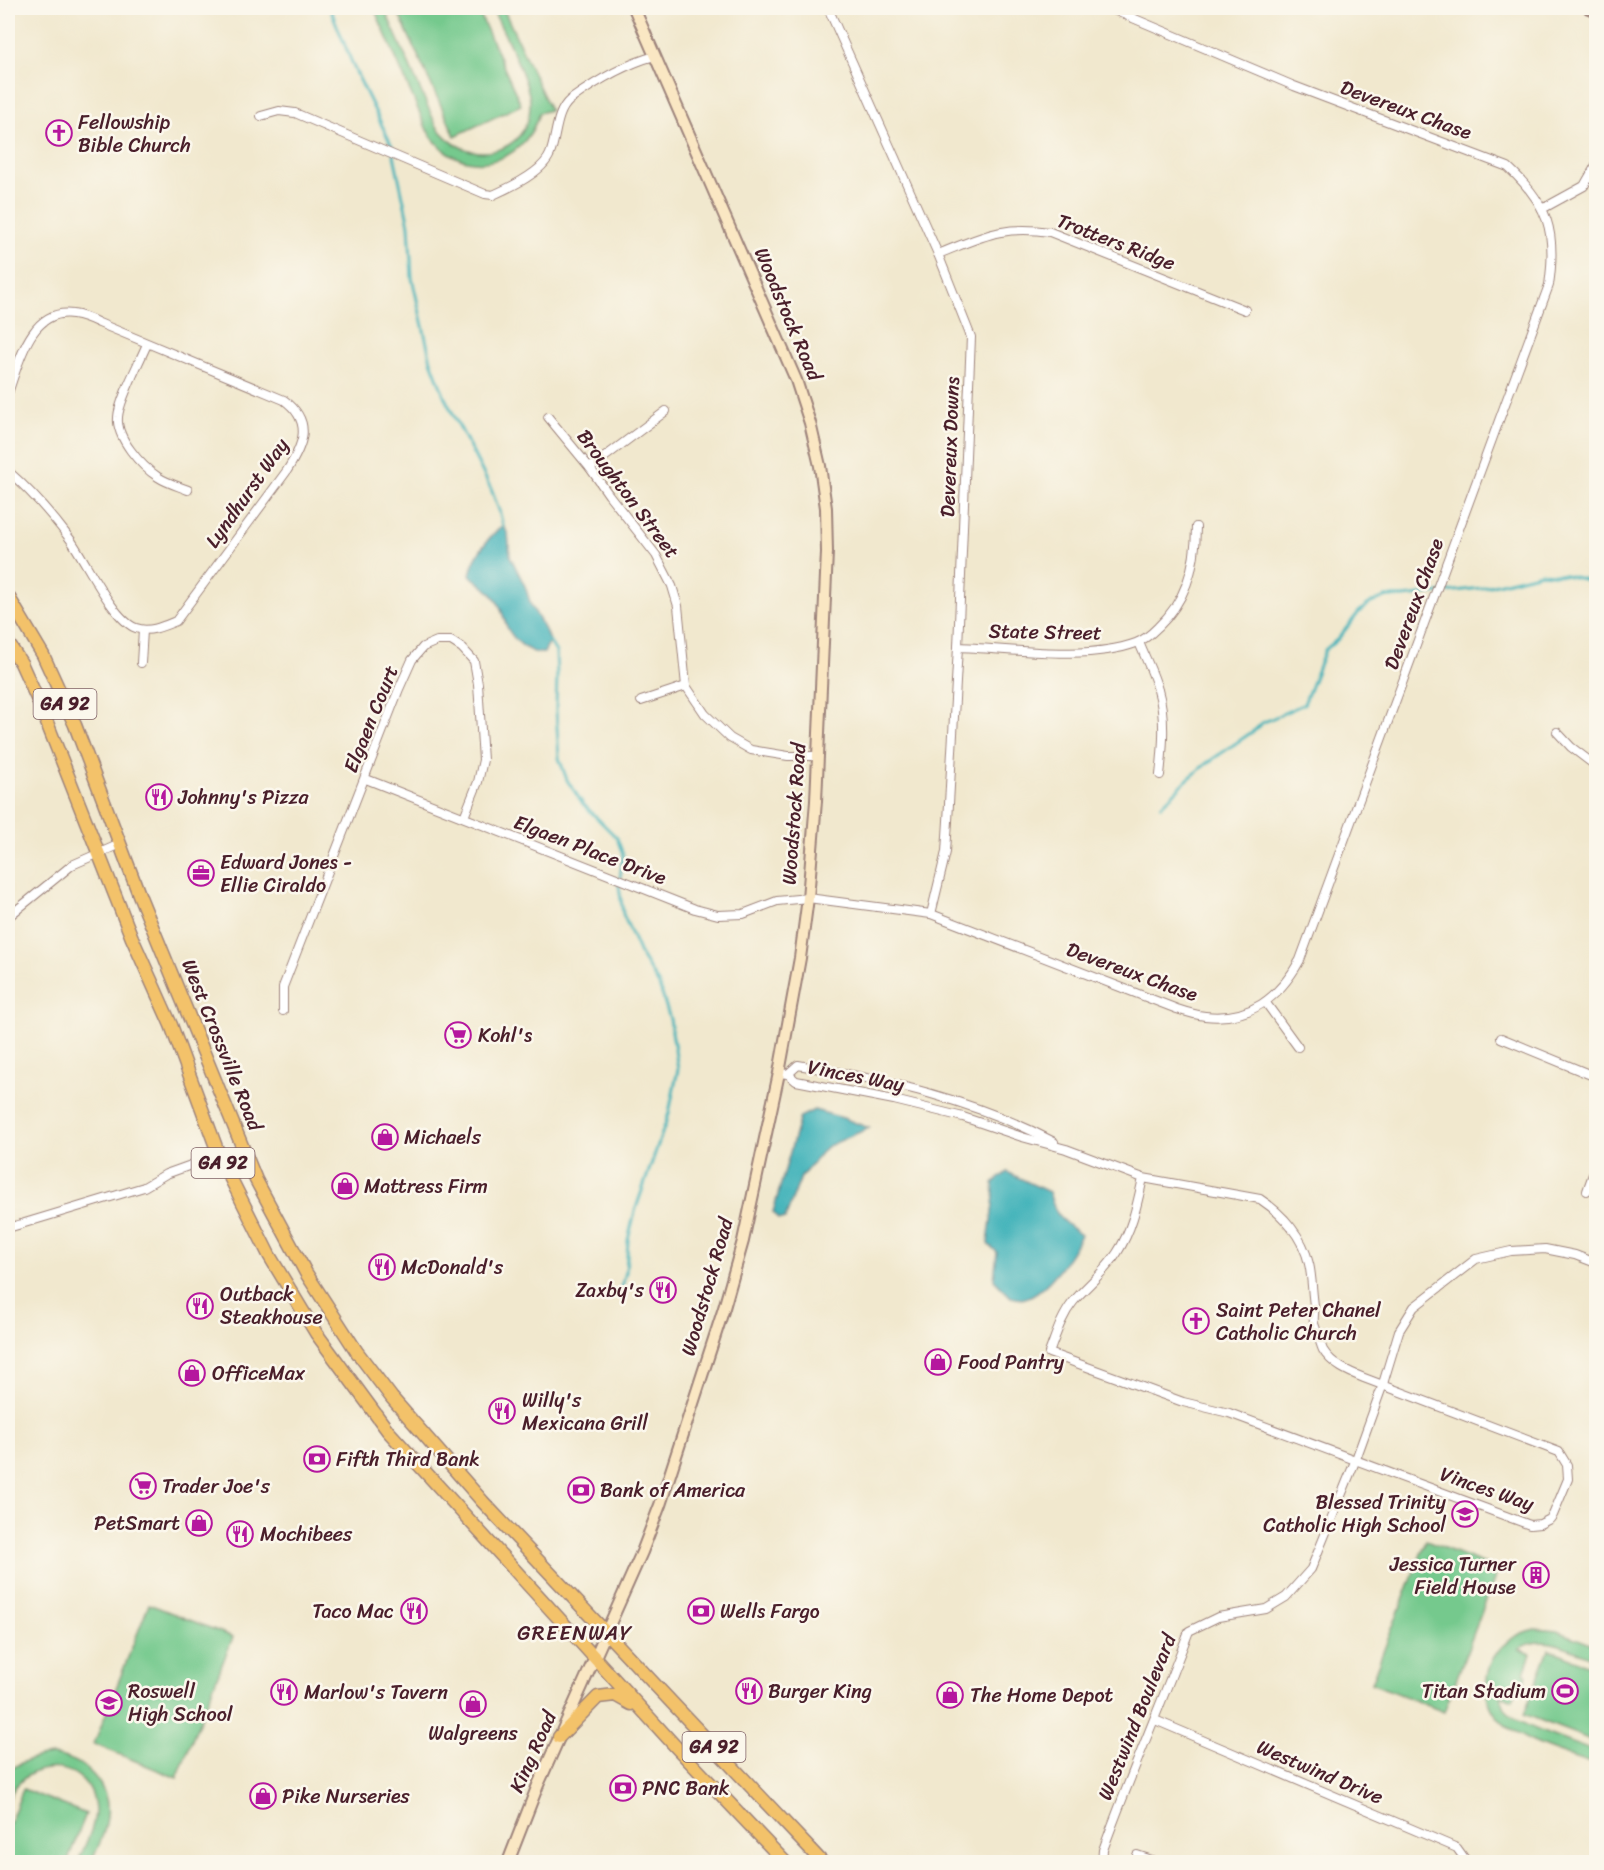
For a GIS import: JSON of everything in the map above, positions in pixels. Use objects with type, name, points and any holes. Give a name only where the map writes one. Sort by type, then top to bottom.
[{"type":"main road","name":"West Crossville Road","points":[[8,596],[43,655],[75,724],[120,844],[256,1180],[306,1273],[357,1352],[392,1398],[483,1502],[606,1632]]},
{"type":"main road","name":"West Crossville Road","points":[[8,643],[21,663],[40,705],[132,938],[171,1025],[219,1155],[273,1263],[316,1333],[388,1431],[595,1658]]},
{"type":"main road","name":"GA 92","points":[[606,1632],[822,1863]]},
{"type":"main road","name":"GA 92","points":[[595,1658],[785,1863]]},
{"type":"main road","points":[[559,1737],[597,1697],[615,1695],[643,1711]]},
{"type":"street","name":"Woodstock Road","points":[[595,1658],[660,1506],[724,1308],[783,1073],[808,898],[828,552],[826,508],[820,465],[796,380],[634,8]]},
{"type":"street","name":"Devereux Downs","points":[[828,8],[938,254],[971,337],[958,647],[946,852],[930,914]]},
{"type":"street","name":"Devereux Chase","points":[[808,898],[930,914],[1177,1009],[1204,1016],[1247,1012],[1266,1003],[1293,972],[1300,960],[1549,285],[1552,245],[1542,209],[1528,185],[1508,167],[1294,86],[1109,8]]},
{"type":"street","points":[[1589,8],[1596,10]]},
{"type":"street","points":[[261,116],[279,111],[295,114],[485,194],[493,195],[544,165],[550,155],[561,113],[570,100],[606,77],[656,56]]},
{"type":"street","points":[[1542,209],[1584,186],[1596,165]]},
{"type":"street","name":"Trotters Ridge","points":[[938,254],[992,233],[1026,229],[1050,232],[1245,310]]},
{"type":"street","name":"Lyndhurst Way","points":[[8,393],[32,334],[49,317],[71,313],[284,400],[301,419],[303,438],[297,455],[176,621],[160,628],[143,630]]},
{"type":"street","points":[[147,344],[120,408],[117,425],[124,439],[146,467],[165,481],[188,489]]},
{"type":"street","points":[[590,468],[666,411]]},
{"type":"street","name":"Broughton Street","points":[[548,417],[656,555],[672,586],[678,606],[686,686],[705,714],[730,738],[751,750],[789,756],[818,756]]},
{"type":"street","points":[[8,471],[30,491],[70,540],[120,616],[129,625],[143,630],[141,663]]},
{"type":"street","name":"State Street","points":[[958,647],[1082,653],[1104,651],[1138,642],[1166,620],[1179,600],[1191,571],[1197,527]]},
{"type":"street","name":"Elgaen Court","points":[[283,1011],[283,987],[399,689],[412,660],[423,646],[437,641],[451,641],[462,648],[474,661],[478,684],[483,760],[478,782],[465,817]]},
{"type":"street","points":[[1138,642],[1158,691],[1160,702],[1163,748],[1160,775]]},
{"type":"street","points":[[641,701],[686,686]]},
{"type":"street","points":[[1557,732],[1596,766]]},
{"type":"street","name":"Elgaen Place Drive","points":[[366,778],[493,830],[696,909],[718,915],[743,914],[777,901],[808,898]]},
{"type":"street","points":[[8,917],[72,865],[120,844]]},
{"type":"street","points":[[1266,1003],[1298,1047]]},
{"type":"street","points":[[1501,1038],[1596,1077]]},
{"type":"street","name":"Vinces Way","points":[[783,1073],[798,1065],[880,1081],[943,1097],[1011,1120],[1066,1149]]},
{"type":"street","name":"Vinces Way","points":[[783,1073],[796,1081],[894,1100],[963,1117],[1066,1149],[1143,1178],[1260,1199],[1271,1206],[1296,1233],[1306,1253],[1310,1267],[1314,1322],[1322,1348],[1331,1360],[1346,1371],[1559,1452],[1567,1465],[1568,1479],[1550,1519],[1540,1524],[1530,1525],[1228,1413],[1183,1402],[1049,1353],[1063,1317],[1072,1303],[1116,1256],[1135,1213],[1143,1178]]},
{"type":"street","points":[[8,1228],[144,1187],[166,1174],[219,1155]]},
{"type":"street","points":[[1587,1191],[1596,1166]]},
{"type":"street","name":"Westwind Boulevard","points":[[1102,1863],[1103,1850],[1144,1740],[1155,1720],[1189,1630],[1218,1617],[1266,1609],[1286,1597],[1311,1569],[1356,1459],[1383,1385],[1399,1332],[1414,1307],[1476,1259],[1510,1251],[1545,1249],[1575,1255],[1596,1263]]},
{"type":"street","name":"King Road","points":[[508,1863],[538,1785],[595,1658]]},
{"type":"street","name":"Westwind Drive","points":[[1155,1720],[1457,1848],[1467,1863]]},
{"type":"street","points":[[1593,1863],[1596,1853]]},
{"type":"street","points":[[1137,1855],[1158,1863]]},
{"type":"green space","points":[[374,8],[384,8],[436,125],[448,139],[463,148],[479,152],[494,151],[509,145],[520,135],[528,120],[530,102],[525,81],[492,8],[503,8],[550,110],[539,113],[531,132],[519,146],[505,156],[489,162],[472,162],[455,157],[440,146],[427,130]]},
{"type":"green space","points":[[396,8],[477,8],[521,105],[455,136]]},
{"type":"green space","points":[[1426,1541],[1498,1569],[1444,1712],[1371,1683]]},
{"type":"green space","points":[[149,1604],[233,1637],[177,1778],[94,1744]]},
{"type":"green space","points":[[1535,1629],[1557,1631],[1596,1646],[1596,1659],[1558,1644],[1538,1642],[1528,1644],[1519,1649],[1531,1654],[1524,1673],[1527,1674],[1525,1682],[1521,1681],[1513,1700],[1501,1695],[1503,1704],[1508,1712],[1519,1721],[1596,1752],[1596,1765],[1557,1752],[1518,1734],[1502,1722],[1491,1707],[1486,1688],[1493,1658],[1508,1641]]},
{"type":"green space","name":"Titan Stadium","points":[[1549,1649],[1596,1668],[1596,1742],[1524,1714]]},
{"type":"green space","points":[[51,1755],[63,1757],[85,1768],[94,1776],[106,1797],[105,1828],[91,1862],[78,1862],[95,1817],[91,1793],[83,1780],[71,1772],[58,1769],[43,1770],[29,1775],[17,1785],[8,1800],[6,1787],[11,1770],[27,1760]]},
{"type":"green space","points":[[23,1789],[86,1814],[67,1862],[8,1862],[8,1828]]},
{"type":"water","points":[[503,526],[508,533],[510,556],[549,641],[544,653],[533,652],[518,641],[507,627],[497,601],[470,575],[474,561],[482,547]]},
{"type":"water","points":[[814,1110],[869,1128],[826,1147],[801,1177],[785,1219],[778,1219],[773,1212],[800,1117]]},
{"type":"water","points":[[1007,1172],[1049,1192],[1060,1217],[1081,1235],[1065,1262],[1050,1281],[1022,1299],[1011,1297],[994,1280],[997,1252],[988,1244],[994,1196],[993,1183]]},
{"type":"waterway","points":[[330,8],[354,68],[392,146],[409,225],[412,278],[431,361],[445,398],[491,489],[503,526]]},
{"type":"waterway","points":[[1161,806],[1207,763],[1262,723],[1304,704],[1325,650],[1369,604],[1385,597],[1481,588],[1541,573],[1565,575],[1596,582]]},
{"type":"waterway","points":[[549,641],[556,652],[559,758],[567,780],[583,804],[617,838],[623,855],[619,886],[623,914],[641,956],[659,985],[670,1019],[678,1069],[669,1113],[635,1211],[628,1240],[626,1272],[619,1297]]},
{"type":"place","name":"Fellowship Bible Church","points":[[59,133]]},
{"type":"place","name":"Johnny's Pizza","points":[[159,797]]},
{"type":"place","name":"Edward Jones - Ellie Ciraldo","points":[[201,873]]},
{"type":"place","name":"Kohl's","points":[[458,1035]]},
{"type":"place","name":"Michaels","points":[[385,1137]]},
{"type":"place","name":"Mattress Firm","points":[[345,1186]]},
{"type":"place","name":"McDonald's","points":[[382,1267]]},
{"type":"place","name":"Zaxby's","points":[[663,1290]]},
{"type":"place","name":"Outback Steakhouse","points":[[200,1306]]},
{"type":"place","name":"Saint Peter Chanel Catholic Church","points":[[1196,1321]]},
{"type":"place","name":"Food Pantry","points":[[938,1362]]},
{"type":"place","name":"OfficeMax","points":[[192,1373]]},
{"type":"place","name":"Willy's Mexicana Grill","points":[[502,1411]]},
{"type":"place","name":"Fifth Third Bank","points":[[317,1459]]},
{"type":"place","name":"Trader Joe's","points":[[143,1486]]},
{"type":"place","name":"Bank of America","points":[[581,1490]]},
{"type":"place","name":"Blessed Trinity Catholic High School","points":[[1465,1514]]},
{"type":"place","name":"PetSmart","points":[[199,1523]]},
{"type":"place","name":"Mochibees","points":[[240,1534]]},
{"type":"place","name":"Jessica Turner Field House","points":[[1536,1575]]},
{"type":"place","name":"Taco Mac","points":[[414,1611]]},
{"type":"place","name":"Wells Fargo","points":[[701,1611]]},
{"type":"place","name":"Burger King","points":[[749,1691]]},
{"type":"place","name":"Titan Stadium","points":[[1565,1691]]},
{"type":"place","name":"Marlow's Tavern","points":[[284,1692]]},
{"type":"place","name":"The Home Depot","points":[[950,1695]]},
{"type":"place","name":"Roswell High School","points":[[109,1703]]},
{"type":"place","name":"Walgreens","points":[[473,1704]]},
{"type":"place","name":"PNC Bank","points":[[623,1788]]},
{"type":"place","name":"Pike Nurseries","points":[[263,1796]]},
{"type":"district","name":"GREENWAY","points":[[575,1633]]}]
